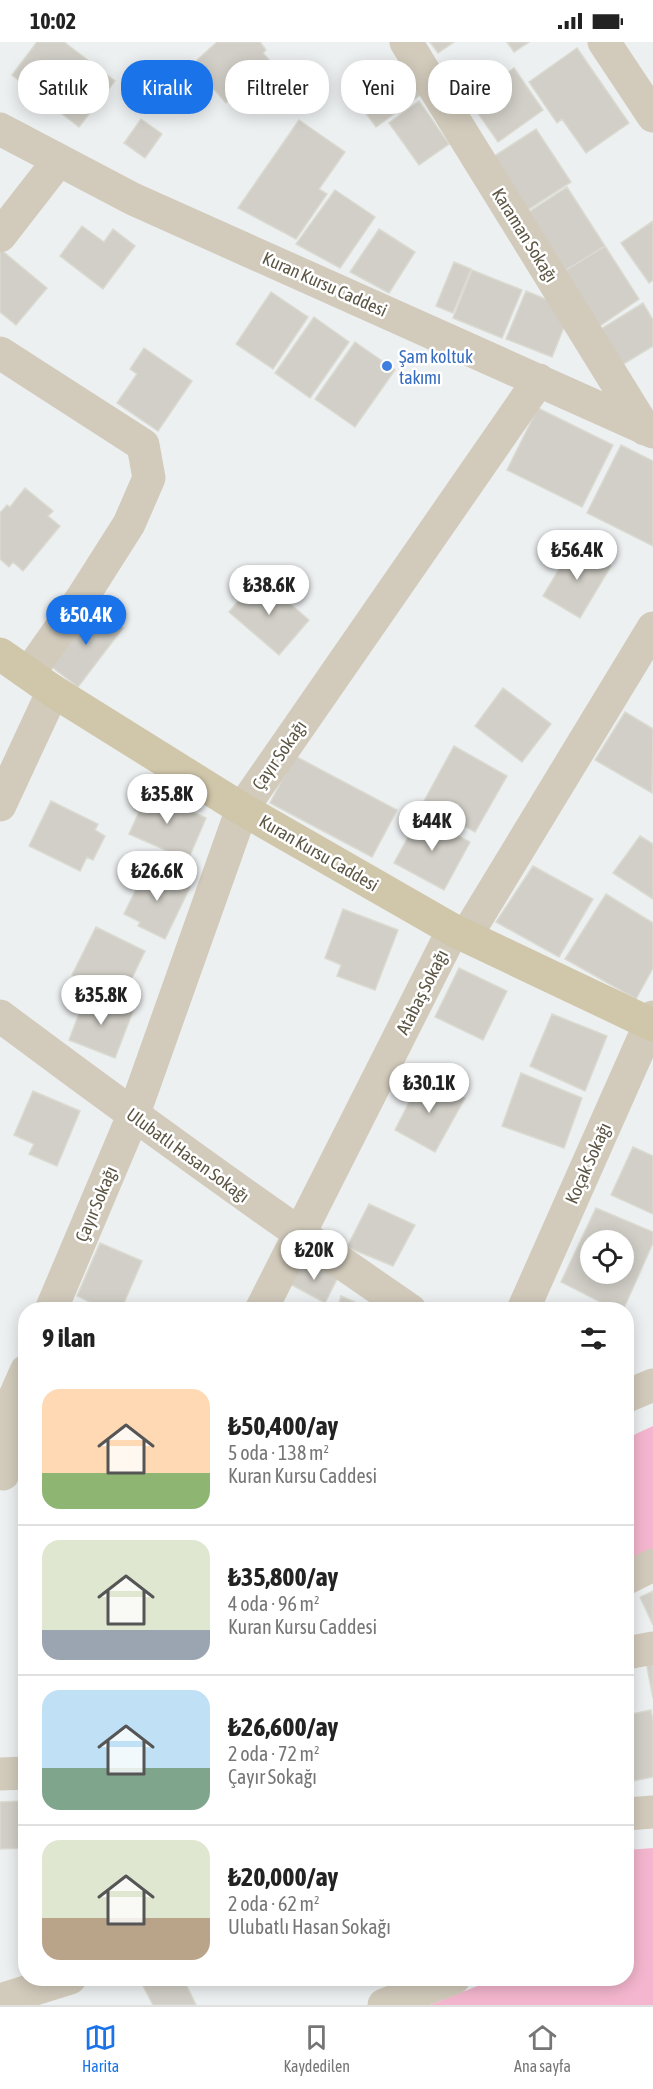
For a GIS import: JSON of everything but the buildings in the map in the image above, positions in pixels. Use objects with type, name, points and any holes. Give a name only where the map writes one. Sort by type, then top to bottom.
[{"type":"main road","name":"Kuran Kursu Caddesi","points":[[0,654],[242,809],[460,933],[652,1022]]},
{"type":"street","name":"Karaman Sokağı","points":[[406,42],[649,431]]},
{"type":"street","points":[[605,43],[653,116]]},
{"type":"street","name":"Kuran Kursu Caddesi","points":[[0,129],[133,199],[649,431]]},
{"type":"street","points":[[0,236],[59,160]]},
{"type":"street","points":[[0,353],[143,445],[149,478],[129,524],[82,598],[41,682],[0,805]]},
{"type":"street","name":"Çayır Sokağı","points":[[54,1302],[133,1116],[242,809],[539,380]]},
{"type":"street","name":"Atabaş Sokağı","points":[[265,1302],[460,933],[653,628]]},
{"type":"street","name":"Ulubatlı Hasan Sokağı","points":[[0,1016],[133,1116],[398,1302]]},
{"type":"street","name":"Koçak Sokağı","points":[[527,1302],[652,1022]]},
{"type":"street","points":[[634,1393],[653,1385]]},
{"type":"street","points":[[9,1475],[12,1403],[18,1389]]},
{"type":"street","points":[[634,1574],[653,1565]]},
{"type":"street","points":[[634,1652],[653,1648]]},
{"type":"street","points":[[0,1773],[18,1773]]},
{"type":"street","points":[[634,1813],[653,1812]]},
{"type":"street","points":[[0,2000],[45,1986]]},
{"type":"street","points":[[384,2005],[433,1986]]},
{"type":"shaded area","points":[[653,1426],[653,1551],[634,1560],[634,1435]]},
{"type":"shaded area","points":[[653,1848],[653,2005],[430,2005],[478,1986],[634,1986],[634,1849]]},
{"type":"place","name":"Şam koltuk takımı","points":[[387,366]]}]
